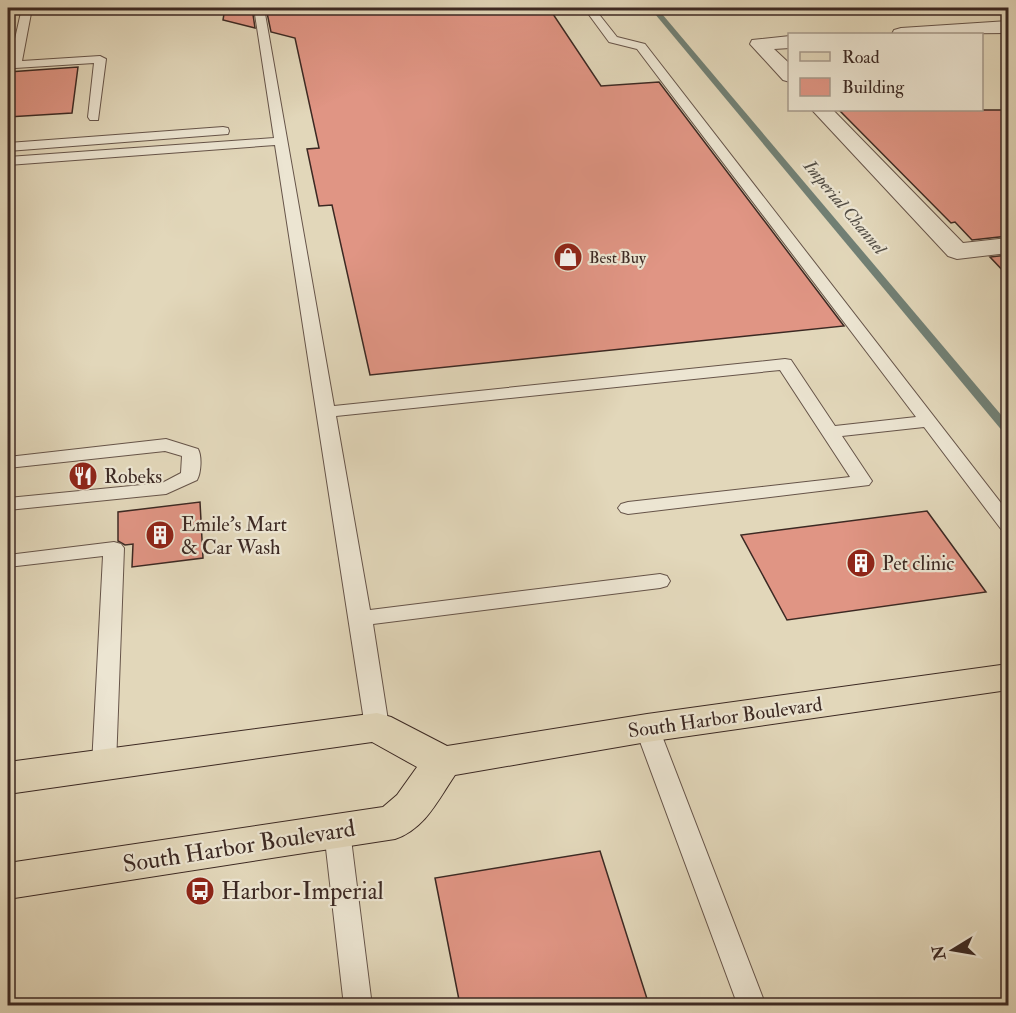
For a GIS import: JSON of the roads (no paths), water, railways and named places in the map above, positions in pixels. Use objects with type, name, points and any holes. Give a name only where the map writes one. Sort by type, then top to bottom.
[{"type":"main road","name":"South Harbor Boulevard","points":[[8,881],[395,822],[412,806],[442,762],[647,728],[1008,676]]},
{"type":"main road","points":[[8,778],[377,727],[442,762]]},
{"type":"street","points":[[916,33],[1008,27]]},
{"type":"street","points":[[788,42],[759,44],[788,75]]},
{"type":"street","points":[[823,111],[957,251],[1008,246]]},
{"type":"lane","points":[[27,8],[15,65],[100,59],[94,117]]},
{"type":"lane","points":[[259,8],[277,132],[327,412],[377,727]]},
{"type":"lane","points":[[589,8],[613,40],[641,46],[1008,525]]},
{"type":"lane","points":[[8,147],[233,131]]},
{"type":"lane","points":[[8,161],[277,132]]},
{"type":"lane","points":[[327,412],[785,363],[862,481],[628,508]]},
{"type":"lane","points":[[830,432],[929,421]]},
{"type":"lane","points":[[8,462],[166,445],[191,453],[190,476],[166,488],[8,504]]},
{"type":"lane","points":[[8,561],[114,548],[104,765]]},
{"type":"lane","points":[[361,618],[660,581]]},
{"type":"lane","points":[[647,728],[752,1005]]},
{"type":"lane","points":[[337,831],[358,1005]]},
{"type":"waterway","name":"Imperial Channel","points":[[654,8],[1008,430]]},
{"type":"place","name":"Best Buy","points":[[568,257]]},
{"type":"place","name":"Robeks","points":[[83,476]]},
{"type":"place","name":"Emile's Mart & Car Wash","points":[[160,535]]},
{"type":"place","name":"Pet clinic","points":[[861,563]]},
{"type":"place","name":"Harbor-Imperial","points":[[200,891]]}]
